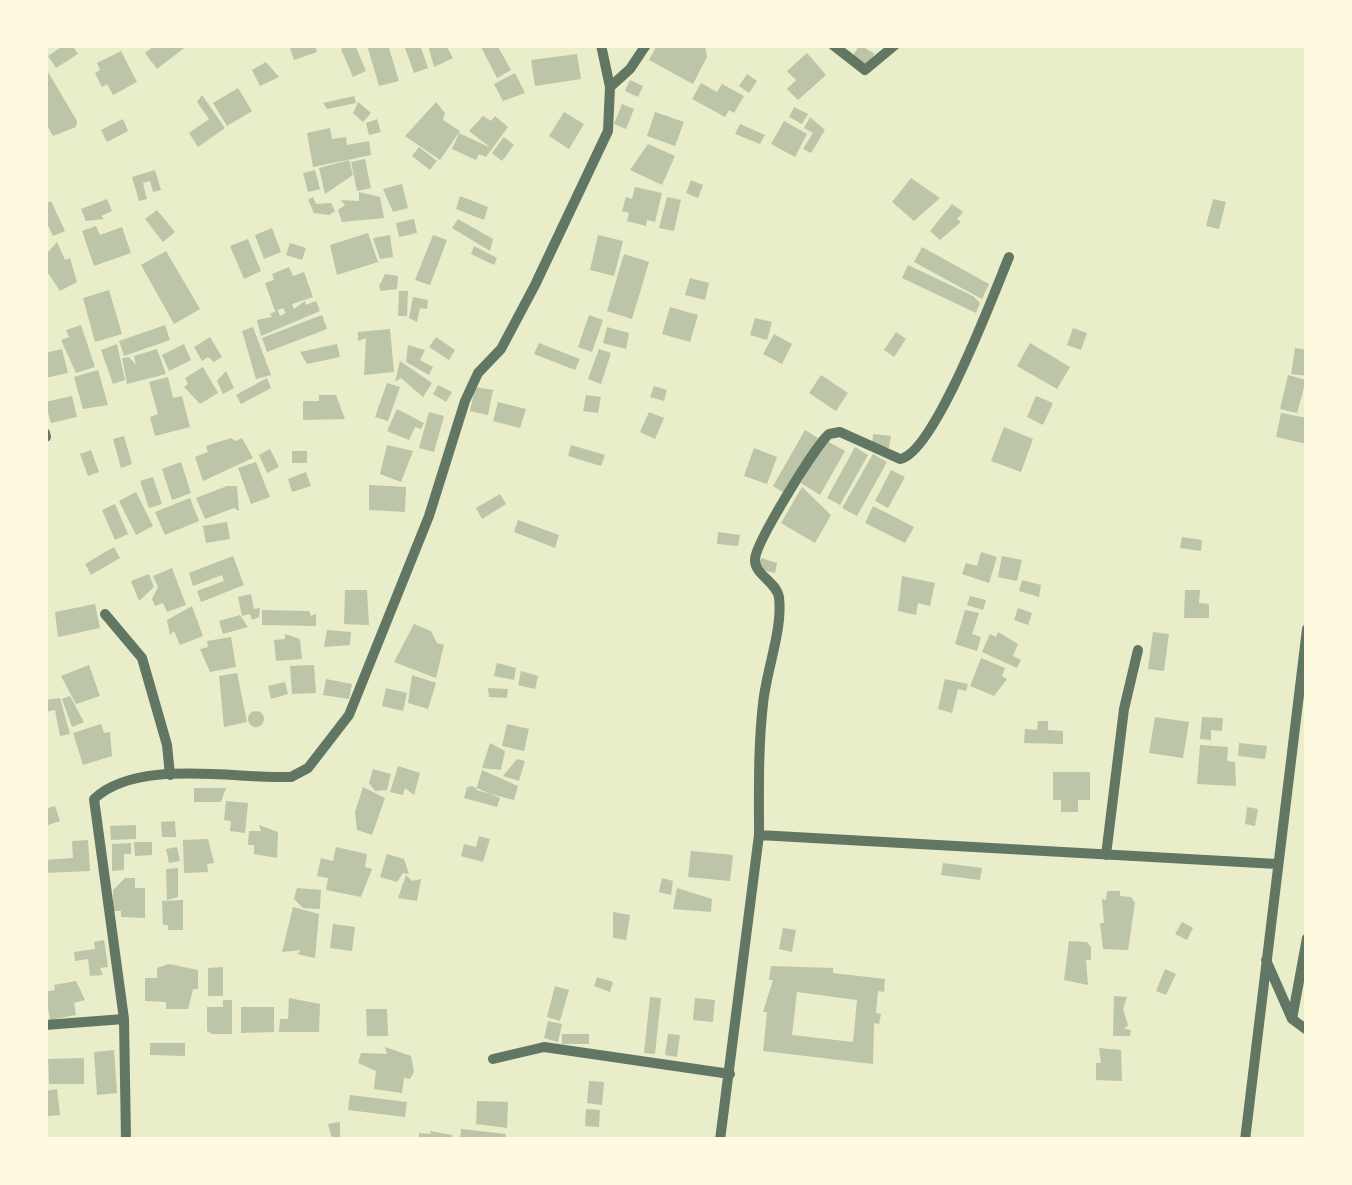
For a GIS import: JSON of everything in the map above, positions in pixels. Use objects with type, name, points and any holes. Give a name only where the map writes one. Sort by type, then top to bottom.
[{"type":"street","points":[[126,1140],[124,1018],[92,802],[97,795],[126,780],[170,775],[290,776],[308,768],[349,715],[416,552],[465,401],[478,373],[501,349],[536,285],[608,131],[610,87],[602,45]]},
{"type":"street","points":[[610,87],[630,69],[646,45]]},
{"type":"street","points":[[834,45],[865,70],[895,45]]},
{"type":"street","points":[[720,1140],[759,835],[763,704],[779,600],[772,582],[757,568],[755,558],[814,452],[830,434],[840,432],[900,460],[912,455],[934,423],[1009,257]]},
{"type":"street","points":[[105,614],[142,658],[167,745],[170,775]]},
{"type":"street","points":[[1244,1140],[1307,629]]},
{"type":"street","points":[[1106,855],[1124,709],[1138,650]]},
{"type":"street","points":[[759,835],[1277,864]]},
{"type":"street","points":[[1292,1020],[1307,938]]},
{"type":"street","points":[[1266,960],[1292,1020],[1307,1030]]},
{"type":"street","points":[[45,1026],[124,1018]]},
{"type":"street","points":[[493,1059],[544,1048],[730,1074]]},
{"type":"building","points":[[64,45],[72,45],[78,54],[56,68],[48,56]]},
{"type":"building","points":[[155,45],[188,45],[157,69],[145,53]]},
{"type":"building","points":[[289,45],[315,45],[317,52],[294,60]]},
{"type":"building","points":[[355,45],[366,71],[353,77],[341,49]]},
{"type":"building","points":[[367,45],[388,45],[399,81],[379,86]]},
{"type":"building","points":[[404,45],[420,45],[428,68],[414,73]]},
{"type":"building","points":[[428,45],[446,45],[453,58],[434,67]]},
{"type":"building","points":[[480,45],[497,45],[511,70],[497,78]]},
{"type":"building","points":[[657,45],[705,45],[707,57],[693,84],[649,60]]},
{"type":"building","points":[[860,45],[875,54],[866,65],[853,55]]},
{"type":"building","points":[[121,51],[137,82],[113,95],[107,84],[102,87],[95,73],[100,70],[97,63]]},
{"type":"building","points":[[807,53],[826,75],[798,100],[787,89],[796,80],[787,71]]},
{"type":"building","points":[[577,54],[581,79],[535,86],[531,60]]},
{"type":"building","points":[[266,62],[279,77],[260,86],[252,70]]},
{"type":"building","points":[[45,67],[77,121],[76,127],[53,136],[45,122]]},
{"type":"building","points":[[515,73],[525,93],[503,101],[494,84]]},
{"type":"building","points":[[747,74],[757,81],[749,93],[739,86]]},
{"type":"building","points":[[630,80],[643,86],[638,97],[625,91]]},
{"type":"building","points":[[701,83],[717,92],[722,84],[744,96],[734,113],[729,110],[725,117],[692,99]]},
{"type":"building","points":[[238,88],[252,111],[227,126],[213,103]]},
{"type":"building","points":[[202,95],[225,128],[198,147],[189,133],[209,119],[197,102]]},
{"type":"building","points":[[354,96],[356,103],[327,109],[323,103]]},
{"type":"building","points":[[358,102],[371,113],[363,122],[353,113]]},
{"type":"building","points":[[436,102],[445,113],[443,120],[460,131],[440,160],[405,136]]},
{"type":"building","points":[[622,104],[634,109],[626,129],[614,124]]},
{"type":"building","points":[[794,107],[808,114],[802,124],[789,117]]},
{"type":"building","points":[[564,112],[584,124],[569,149],[549,136]]},
{"type":"building","points":[[655,112],[684,122],[675,146],[647,136]]},
{"type":"building","points":[[483,116],[491,121],[495,116],[508,127],[486,157],[479,154],[476,160],[452,149],[459,133],[491,148],[469,131]]},
{"type":"building","points":[[810,117],[825,130],[811,153],[803,149],[813,133],[804,128]]},
{"type":"building","points":[[123,119],[128,131],[107,142],[101,130]]},
{"type":"building","points":[[377,119],[381,132],[369,135],[366,123]]},
{"type":"building","points":[[784,121],[807,134],[795,157],[771,144]]},
{"type":"building","points":[[740,124],[765,135],[760,144],[735,134]]},
{"type":"building","points":[[330,128],[332,139],[346,137],[347,145],[369,141],[371,155],[313,167],[307,133]]},
{"type":"building","points":[[504,137],[514,145],[502,161],[492,153]]},
{"type":"building","points":[[648,144],[675,156],[662,185],[630,170]]},
{"type":"building","points":[[419,147],[437,161],[430,170],[412,156]]},
{"type":"building","points":[[365,159],[371,188],[357,191],[351,162]]},
{"type":"building","points":[[349,160],[353,175],[325,194],[319,168]]},
{"type":"building","points":[[155,170],[161,190],[153,192],[150,181],[143,183],[147,199],[139,201],[132,177]]},
{"type":"building","points":[[315,170],[320,189],[308,192],[303,173]]},
{"type":"building","points":[[911,178],[940,198],[914,221],[892,202]]},
{"type":"building","points":[[691,180],[703,185],[698,198],[686,193]]},
{"type":"building","points":[[402,184],[408,208],[393,212],[383,189]]},
{"type":"building","points":[[635,187],[662,193],[655,222],[647,220],[646,226],[627,221],[629,213],[622,211],[626,197],[632,199]]},
{"type":"building","points":[[359,192],[380,197],[384,218],[342,222],[338,210],[345,205],[341,200],[359,201]]},
{"type":"building","points":[[460,196],[488,207],[484,220],[456,209]]},
{"type":"building","points":[[313,197],[316,204],[331,203],[335,211],[329,215],[314,213],[308,200]]},
{"type":"building","points":[[667,197],[681,200],[674,231],[659,228]]},
{"type":"building","points":[[107,199],[112,211],[101,216],[104,219],[86,221],[81,209]]},
{"type":"building","points":[[1213,199],[1226,202],[1219,229],[1206,226]]},
{"type":"building","points":[[51,201],[65,231],[53,236],[45,219],[45,204]]},
{"type":"building","points":[[952,204],[963,212],[957,219],[961,222],[940,240],[930,231]]},
{"type":"building","points":[[157,210],[175,232],[163,242],[145,219]]},
{"type":"building","points":[[414,219],[417,233],[399,237],[396,223]]},
{"type":"building","points":[[458,219],[493,239],[490,251],[452,228]]},
{"type":"building","points":[[96,226],[100,235],[122,227],[131,253],[94,266],[82,231]]},
{"type":"building","points":[[272,228],[281,252],[264,259],[255,235]]},
{"type":"building","points":[[368,233],[378,262],[337,275],[330,245]]},
{"type":"building","points":[[390,235],[393,257],[380,259],[373,238]]},
{"type":"building","points":[[433,235],[447,240],[430,285],[415,280]]},
{"type":"building","points":[[598,235],[623,241],[614,276],[590,270]]},
{"type":"building","points":[[248,239],[261,271],[244,279],[230,246]]},
{"type":"building","points":[[57,242],[65,260],[70,258],[77,282],[60,291],[46,270],[48,266],[45,268],[45,248],[48,252]]},
{"type":"building","points":[[290,243],[306,248],[302,260],[286,255]]},
{"type":"building","points":[[474,246],[497,258],[494,265],[471,254]]},
{"type":"building","points":[[922,247],[989,284],[982,299],[914,262]]},
{"type":"building","points":[[166,251],[200,309],[174,324],[141,265]]},
{"type":"building","points":[[624,254],[649,262],[632,319],[607,311]]},
{"type":"building","points":[[908,265],[973,296],[980,303],[976,313],[902,278]]},
{"type":"building","points":[[289,267],[293,276],[304,272],[313,297],[292,304],[294,309],[305,301],[306,305],[316,301],[320,311],[261,336],[257,320],[272,317],[270,314],[278,310],[280,316],[286,313],[283,308],[275,311],[265,283],[274,280],[272,274]]},
{"type":"building","points":[[385,274],[398,276],[397,289],[381,291],[379,286]]},
{"type":"building","points":[[690,278],[709,283],[705,300],[685,295]]},
{"type":"building","points":[[109,290],[122,334],[95,342],[83,298]]},
{"type":"building","points":[[399,291],[408,291],[407,316],[398,316]]},
{"type":"building","points":[[413,297],[428,300],[427,309],[420,308],[417,322],[409,318]]},
{"type":"building","points":[[670,307],[698,315],[690,342],[662,334]]},
{"type":"building","points":[[322,315],[327,329],[267,352],[262,338]]},
{"type":"building","points":[[589,315],[603,320],[592,352],[578,347]]},
{"type":"building","points":[[755,318],[772,322],[767,340],[750,335]]},
{"type":"building","points":[[81,325],[95,367],[76,373],[61,340],[69,337],[66,330]]},
{"type":"building","points":[[165,325],[170,340],[124,356],[119,341]]},
{"type":"building","points":[[253,327],[271,375],[256,379],[242,331]]},
{"type":"building","points":[[607,327],[629,333],[626,349],[603,343]]},
{"type":"building","points":[[1073,328],[1087,333],[1081,350],[1067,345]]},
{"type":"building","points":[[390,329],[394,372],[364,375],[366,338],[358,341],[358,332]]},
{"type":"building","points":[[896,332],[906,339],[894,357],[884,350]]},
{"type":"building","points":[[774,334],[792,344],[782,364],[763,354]]},
{"type":"building","points":[[210,337],[222,357],[214,362],[208,357],[202,361],[194,347]]},
{"type":"building","points":[[436,337],[455,350],[449,360],[429,347]]},
{"type":"building","points":[[539,343],[580,359],[575,370],[534,354]]},
{"type":"building","points":[[1030,343],[1070,367],[1057,389],[1017,366]]},
{"type":"building","points":[[117,344],[125,380],[113,384],[101,350]]},
{"type":"building","points":[[184,344],[191,360],[169,371],[162,355]]},
{"type":"building","points":[[337,344],[340,357],[307,364],[300,352]]},
{"type":"building","points":[[408,345],[425,350],[420,360],[433,367],[429,375],[406,362]]},
{"type":"building","points":[[1295,348],[1307,350],[1307,376],[1291,374]]},
{"type":"building","points":[[62,349],[68,373],[45,378],[45,353]]},
{"type":"building","points":[[157,349],[166,374],[127,384],[122,358],[129,357],[136,365],[134,356]]},
{"type":"building","points":[[599,349],[611,353],[601,384],[588,379]]},
{"type":"building","points":[[400,361],[432,383],[423,397],[401,378],[395,382]]},
{"type":"building","points":[[203,367],[218,393],[200,404],[184,387],[188,384],[185,378]]},
{"type":"building","points":[[98,370],[108,405],[83,409],[74,377]]},
{"type":"building","points":[[226,371],[234,388],[223,394],[217,381]]},
{"type":"building","points":[[821,375],[848,393],[836,411],[809,393]]},
{"type":"building","points":[[1288,375],[1306,380],[1297,413],[1280,409]]},
{"type":"building","points":[[168,377],[173,398],[182,396],[190,427],[155,436],[150,417],[158,414],[149,382]]},
{"type":"building","points":[[267,378],[271,388],[241,404],[236,395]]},
{"type":"building","points":[[387,383],[400,387],[388,421],[375,417]]},
{"type":"building","points":[[438,385],[452,392],[446,402],[433,394]]},
{"type":"building","points":[[654,386],[667,390],[664,401],[650,397]]},
{"type":"building","points":[[475,387],[493,390],[488,415],[470,411]]},
{"type":"building","points":[[319,395],[336,395],[345,419],[303,420],[303,401],[319,401]]},
{"type":"building","points":[[586,395],[601,397],[598,413],[583,411]]},
{"type":"building","points":[[72,396],[77,417],[51,423],[45,402]]},
{"type":"building","points":[[1036,396],[1053,403],[1043,425],[1027,417]]},
{"type":"building","points":[[498,402],[526,409],[520,428],[493,421]]},
{"type":"building","points":[[397,409],[424,423],[421,429],[415,427],[409,440],[387,431]]},
{"type":"building","points":[[429,412],[444,416],[434,452],[419,448]]},
{"type":"building","points":[[649,412],[664,418],[655,439],[640,432]]},
{"type":"building","points":[[1281,413],[1307,418],[1307,444],[1276,437]]},
{"type":"building","points":[[1004,427],[1033,439],[1021,472],[991,461]]},
{"type":"building","points":[[805,430],[818,438],[786,494],[773,486]]},
{"type":"building","points":[[873,434],[891,436],[889,448],[872,446]]},
{"type":"building","points":[[124,436],[132,464],[121,468],[113,439]]},
{"type":"building","points":[[242,438],[253,458],[203,481],[195,457],[208,452],[206,446]]},
{"type":"building","points":[[825,440],[845,451],[820,495],[801,483]]},
{"type":"building","points":[[387,445],[413,451],[401,482],[380,474]]},
{"type":"building","points":[[571,445],[605,455],[601,466],[568,456]]},
{"type":"building","points":[[855,447],[868,455],[840,505],[827,498]]},
{"type":"building","points":[[754,448],[777,457],[767,484],[744,476]]},
{"type":"building","points":[[270,449],[279,467],[267,473],[259,455]]},
{"type":"building","points":[[91,450],[99,472],[88,476],[80,454]]},
{"type":"building","points":[[292,451],[307,451],[307,463],[292,463]]},
{"type":"building","points":[[873,454],[887,462],[857,516],[842,508]]},
{"type":"building","points":[[181,462],[191,493],[172,500],[162,469]]},
{"type":"building","points":[[256,462],[270,497],[251,504],[238,468]]},
{"type":"building","points":[[891,470],[905,477],[888,508],[875,501]]},
{"type":"building","points":[[306,472],[311,486],[292,492],[288,479]]},
{"type":"building","points":[[153,477],[162,504],[149,508],[140,481]]},
{"type":"building","points":[[369,485],[406,487],[405,512],[369,510]]},
{"type":"building","points":[[237,486],[239,511],[234,508],[205,519],[196,498]]},
{"type":"building","points":[[802,487],[831,515],[815,543],[781,523]]},
{"type":"building","points":[[136,492],[153,526],[136,535],[119,501]]},
{"type":"building","points":[[500,494],[506,504],[482,519],[476,508]]},
{"type":"building","points":[[190,498],[199,521],[165,535],[155,512]]},
{"type":"building","points":[[115,504],[128,534],[115,540],[102,510]]},
{"type":"building","points":[[873,506],[914,527],[905,543],[865,523]]},
{"type":"building","points":[[518,520],[559,535],[555,548],[514,532]]},
{"type":"building","points":[[227,522],[230,539],[206,543],[203,526]]},
{"type":"building","points":[[718,532],[740,535],[738,546],[717,544]]},
{"type":"building","points":[[1182,537],[1202,540],[1201,551],[1180,548]]},
{"type":"building","points":[[114,547],[120,558],[91,575],[85,564]]},
{"type":"building","points":[[981,552],[997,557],[989,583],[962,574],[966,563],[977,566]]},
{"type":"building","points":[[233,556],[244,585],[201,602],[197,591],[224,581],[222,575],[193,586],[189,573]]},
{"type":"building","points":[[1002,556],[1022,560],[1017,581],[998,577]]},
{"type":"building","points":[[761,558],[777,563],[775,573],[758,569]]},
{"type":"building","points":[[172,568],[186,605],[167,612],[163,603],[155,606],[152,599],[158,587],[153,576]]},
{"type":"building","points":[[149,574],[154,587],[139,601],[131,581]]},
{"type":"building","points":[[902,576],[935,583],[930,606],[918,603],[916,615],[898,611]]},
{"type":"building","points":[[1022,580],[1041,585],[1039,597],[1019,591]]},
{"type":"building","points":[[345,590],[367,590],[369,625],[344,624]]},
{"type":"building","points":[[1185,590],[1200,590],[1199,603],[1209,604],[1209,618],[1184,618]]},
{"type":"building","points":[[251,594],[254,609],[260,608],[259,617],[252,620],[250,614],[242,616],[238,597]]},
{"type":"building","points":[[970,596],[986,600],[983,610],[967,605]]},
{"type":"building","points":[[95,604],[100,628],[58,637],[55,612]]},
{"type":"building","points":[[192,606],[203,636],[180,645],[174,631],[170,635],[167,620]]},
{"type":"building","points":[[1018,608],[1032,613],[1028,625],[1014,620]]},
{"type":"building","points":[[262,610],[309,611],[311,616],[316,614],[316,626],[262,625]]},
{"type":"building","points":[[965,610],[979,613],[972,634],[981,637],[977,651],[955,644]]},
{"type":"building","points":[[240,615],[248,627],[223,634],[219,621]]},
{"type":"building","points":[[414,624],[431,631],[437,643],[444,645],[436,678],[394,662]]},
{"type":"building","points":[[327,630],[351,632],[350,645],[324,647]]},
{"type":"building","points":[[998,632],[1018,644],[1013,656],[1021,660],[1017,668],[982,652],[990,634],[996,637]]},
{"type":"building","points":[[1153,632],[1169,634],[1164,671],[1148,669]]},
{"type":"building","points":[[285,634],[300,639],[302,659],[276,661],[274,640],[285,639]]},
{"type":"building","points":[[231,637],[236,667],[210,672],[200,649],[208,647],[207,641]]},
{"type":"building","points":[[981,658],[1005,668],[1002,676],[1007,679],[994,696],[970,686]]},
{"type":"building","points":[[497,663],[516,668],[514,680],[494,676]]},
{"type":"building","points":[[89,665],[100,696],[76,704],[61,676]]},
{"type":"building","points":[[314,665],[316,693],[292,694],[290,666]]},
{"type":"building","points":[[521,671],[538,676],[535,689],[518,685]]},
{"type":"building","points":[[237,673],[247,722],[224,727],[219,676]]},
{"type":"building","points":[[412,675],[436,683],[428,709],[408,703]]},
{"type":"building","points":[[326,679],[352,684],[349,699],[323,695]]},
{"type":"building","points":[[945,679],[968,684],[966,691],[958,689],[952,713],[938,709]]},
{"type":"building","points":[[285,682],[288,694],[271,699],[268,686]]},
{"type":"building","points":[[386,688],[407,693],[403,711],[382,706]]},
{"type":"building","points":[[488,688],[508,689],[507,698],[489,697]]},
{"type":"building","points":[[70,696],[84,722],[72,727],[62,699]]},
{"type":"building","points":[[60,698],[70,734],[60,736],[55,710],[45,712],[45,700]]},
{"type":"building","points":[[256,711],[264,719],[256,727],[248,719]]},
{"type":"building","points":[[1155,717],[1189,722],[1183,758],[1149,753]]},
{"type":"building","points":[[1202,717],[1223,718],[1222,731],[1211,730],[1211,740],[1200,739]]},
{"type":"building","points":[[1038,721],[1048,721],[1048,730],[1063,731],[1063,744],[1024,743],[1025,729],[1037,730]]},
{"type":"building","points":[[101,724],[104,733],[110,732],[112,756],[83,765],[73,733]]},
{"type":"building","points":[[507,724],[529,729],[524,751],[502,746]]},
{"type":"building","points":[[490,743],[505,751],[501,770],[482,768]]},
{"type":"building","points":[[1239,743],[1267,746],[1265,759],[1238,756]]},
{"type":"building","points":[[1200,745],[1228,747],[1227,761],[1235,762],[1236,786],[1197,784]]},
{"type":"building","points":[[517,759],[525,761],[519,781],[503,776]]},
{"type":"building","points":[[398,766],[420,773],[414,795],[405,788],[403,795],[390,792]]},
{"type":"building","points":[[373,769],[391,774],[387,790],[375,791],[369,783]]},
{"type":"building","points":[[482,770],[518,786],[514,800],[476,790]]},
{"type":"building","points":[[1053,772],[1090,772],[1090,800],[1078,800],[1078,812],[1061,812],[1061,800],[1053,800]]},
{"type":"building","points":[[363,787],[385,798],[372,835],[357,830],[355,812]]},
{"type":"building","points":[[467,787],[500,798],[497,807],[464,798]]},
{"type":"building","points":[[194,788],[226,788],[221,802],[194,802]]},
{"type":"building","points":[[226,801],[248,803],[245,833],[230,831],[231,821],[224,820]]},
{"type":"building","points":[[55,806],[60,821],[45,826],[45,809]]},
{"type":"building","points":[[1247,807],[1258,809],[1255,826],[1245,824]]},
{"type":"building","points":[[175,821],[176,837],[162,837],[161,822]]},
{"type":"building","points":[[136,825],[136,839],[111,840],[110,826]]},
{"type":"building","points":[[259,825],[278,832],[277,858],[254,854],[254,845],[248,845],[249,831],[261,831]]},
{"type":"building","points":[[479,836],[490,839],[483,862],[461,856],[464,844],[476,847]]},
{"type":"building","points":[[208,839],[214,863],[207,864],[208,872],[184,873],[183,840]]},
{"type":"building","points":[[88,840],[90,871],[45,873],[45,860],[73,858],[72,841]]},
{"type":"building","points":[[134,842],[152,842],[152,855],[135,856]]},
{"type":"building","points":[[131,843],[131,854],[124,854],[124,870],[112,871],[112,844]]},
{"type":"building","points":[[177,847],[180,861],[169,863],[166,849]]},
{"type":"building","points":[[336,847],[367,854],[365,867],[372,869],[361,897],[326,890],[328,878],[317,876],[321,858],[333,861]]},
{"type":"building","points":[[691,851],[733,855],[730,881],[688,877]]},
{"type":"building","points":[[387,854],[404,859],[409,874],[403,873],[397,882],[380,877]]},
{"type":"building","points":[[943,863],[982,868],[980,880],[941,875]]},
{"type":"building","points":[[178,868],[178,897],[167,900],[166,869]]},
{"type":"building","points":[[406,875],[412,881],[421,879],[417,901],[398,898]]},
{"type":"building","points":[[125,878],[135,878],[135,888],[145,888],[145,918],[121,917],[121,911],[113,911],[113,890]]},
{"type":"building","points":[[662,878],[673,881],[671,895],[659,892]]},
{"type":"building","points":[[297,888],[321,890],[320,909],[303,908],[294,899]]},
{"type":"building","points":[[677,888],[712,899],[711,912],[673,909]]},
{"type":"building","points":[[1107,891],[1120,891],[1120,896],[1131,897],[1135,903],[1128,950],[1103,949],[1100,923],[1104,923],[1102,899],[1106,900]]},
{"type":"building","points":[[183,900],[183,930],[168,930],[168,925],[163,925],[162,901]]},
{"type":"building","points":[[293,907],[319,914],[315,958],[297,954],[301,950],[282,952]]},
{"type":"building","points":[[613,912],[630,915],[626,940],[613,938]]},
{"type":"building","points":[[1182,922],[1193,928],[1187,940],[1175,934]]},
{"type":"building","points":[[333,924],[355,927],[352,951],[330,948]]},
{"type":"building","points":[[783,928],[796,930],[792,952],[779,949]]},
{"type":"building","points":[[104,940],[108,967],[100,968],[103,975],[90,976],[88,959],[75,961],[74,952],[95,949],[94,942]]},
{"type":"building","points":[[1069,941],[1087,942],[1091,947],[1091,960],[1086,960],[1088,985],[1064,980]]},
{"type":"building","points":[[169,964],[198,970],[198,989],[193,989],[188,1009],[166,1009],[166,1002],[145,1001],[145,978],[157,978],[157,968]]},
{"type":"building","points":[[771,966],[833,968],[833,973],[885,979],[884,992],[878,991],[876,1013],[881,1014],[879,1024],[874,1023],[873,1064],[763,1051],[767,1012],[763,1012],[773,980],[769,980]],"holes":[[[797,992],[857,1000],[853,1042],[792,1035]]]},
{"type":"building","points":[[223,967],[223,996],[208,996],[208,968]]},
{"type":"building","points":[[1165,969],[1176,974],[1166,995],[1156,991]]},
{"type":"building","points":[[597,977],[613,982],[610,992],[594,986]]},
{"type":"building","points":[[76,981],[85,1000],[74,1003],[76,1015],[50,1020],[45,992],[55,990],[54,985]]},
{"type":"building","points":[[555,986],[569,990],[560,1021],[547,1017]]},
{"type":"building","points":[[1114,996],[1127,997],[1123,1009],[1128,1025],[1124,1029],[1131,1030],[1130,1036],[1113,1036]]},
{"type":"building","points":[[650,997],[661,998],[655,1054],[644,1053]]},
{"type":"building","points":[[289,998],[320,1004],[319,1032],[279,1032],[280,1019],[288,1019]]},
{"type":"building","points":[[695,998],[715,1000],[713,1022],[693,1020]]},
{"type":"building","points":[[223,1000],[232,1000],[232,1034],[212,1034],[207,1031],[207,1007],[223,1007]]},
{"type":"building","points":[[241,1007],[274,1007],[274,1032],[241,1033]]},
{"type":"building","points":[[366,1009],[387,1009],[388,1036],[367,1036]]},
{"type":"building","points":[[548,1021],[562,1024],[558,1042],[544,1038]]},
{"type":"building","points":[[562,1034],[589,1034],[589,1044],[562,1044]]},
{"type":"building","points":[[668,1034],[680,1035],[677,1057],[665,1055]]},
{"type":"building","points":[[150,1043],[185,1043],[185,1056],[150,1055]]},
{"type":"building","points":[[385,1047],[411,1056],[414,1072],[410,1079],[404,1078],[402,1093],[374,1089],[376,1071],[358,1063],[361,1053],[387,1054]]},
{"type":"building","points":[[1099,1048],[1121,1050],[1122,1081],[1096,1080],[1096,1063],[1101,1063]]},
{"type":"building","points":[[114,1050],[117,1093],[97,1095],[94,1052]]},
{"type":"building","points":[[84,1058],[84,1084],[49,1084],[48,1059]]},
{"type":"building","points":[[589,1081],[604,1082],[602,1105],[587,1103]]},
{"type":"building","points":[[57,1089],[60,1115],[47,1116],[45,1091]]},
{"type":"building","points":[[350,1095],[407,1102],[405,1117],[348,1110]]},
{"type":"building","points":[[477,1101],[508,1102],[507,1128],[476,1124]]},
{"type":"building","points":[[586,1109],[600,1110],[599,1127],[585,1126]]},
{"type":"building","points":[[340,1122],[340,1139],[332,1139],[328,1124]]},
{"type":"building","points":[[461,1129],[506,1134],[505,1140],[460,1140]]},
{"type":"building","points":[[430,1131],[452,1135],[452,1140],[419,1140],[419,1133],[431,1134]]}]
